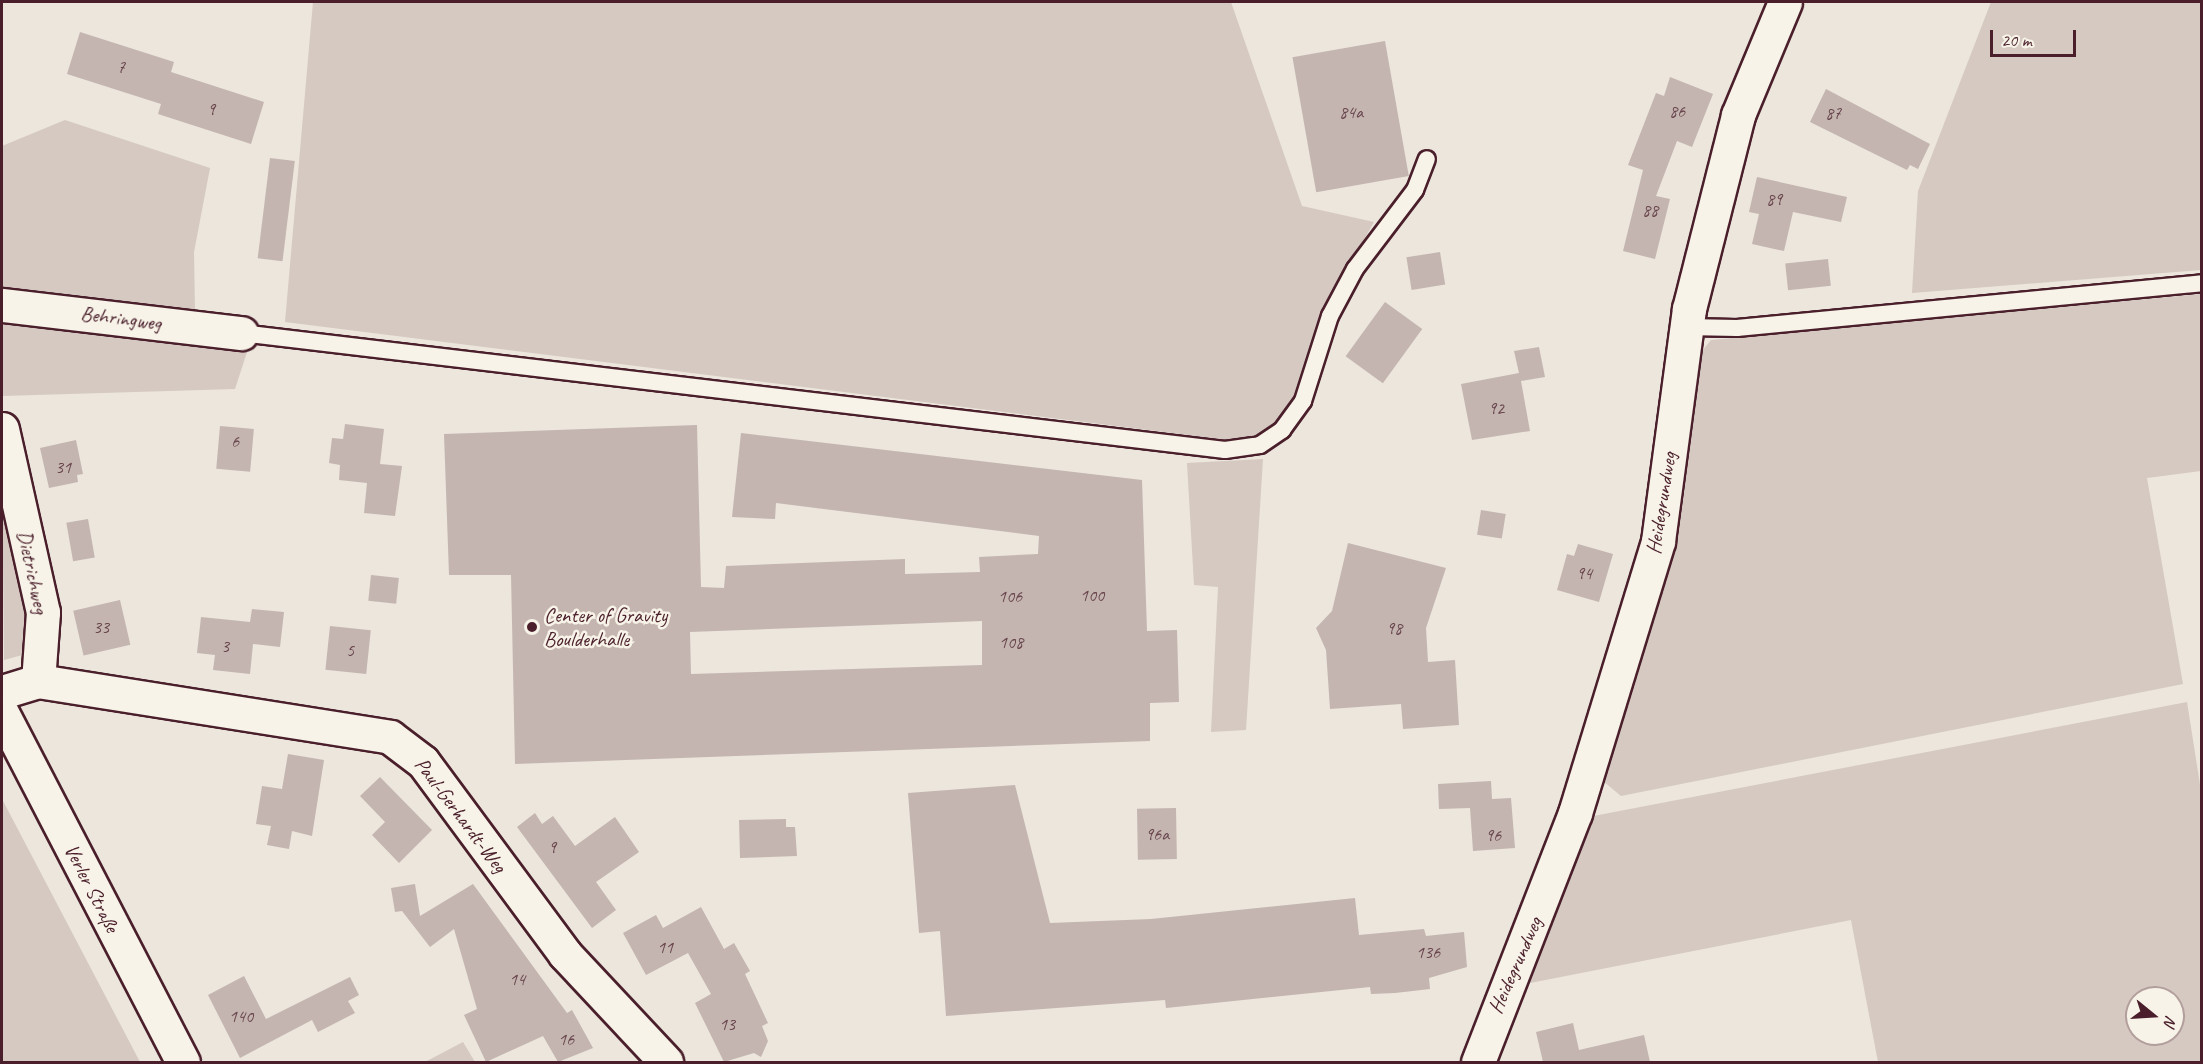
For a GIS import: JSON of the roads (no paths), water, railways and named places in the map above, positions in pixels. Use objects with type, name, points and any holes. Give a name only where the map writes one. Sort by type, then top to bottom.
[{"type":"street","name":"Heidegrundweg","points":[[1478,1062],[1575,813],[1658,541],[1686,327],[1738,115],[1785,2]]},
{"type":"street","name":"Behringweg","points":[[2,305],[241,333]]},
{"type":"street","name":"Dietrichweg","points":[[2,429],[43,612],[38,681]]},
{"type":"street","name":"Paul-Gerhardt-Weg","points":[[2,692],[38,681],[364,730],[408,748],[565,954],[666,1062]]},
{"type":"street","name":"Verler Straße","points":[[2,713],[183,1062]]},
{"type":"lane","points":[[241,333],[1225,450],[1260,445],[1282,430],[1304,401],[1330,316],[1355,269],[1415,190],[1427,159]]},
{"type":"lane","points":[[1686,327],[1737,328],[2202,283]]},
{"type":"place","name":"Center of Gravity Boulderhalle","points":[[532,627]]}]
